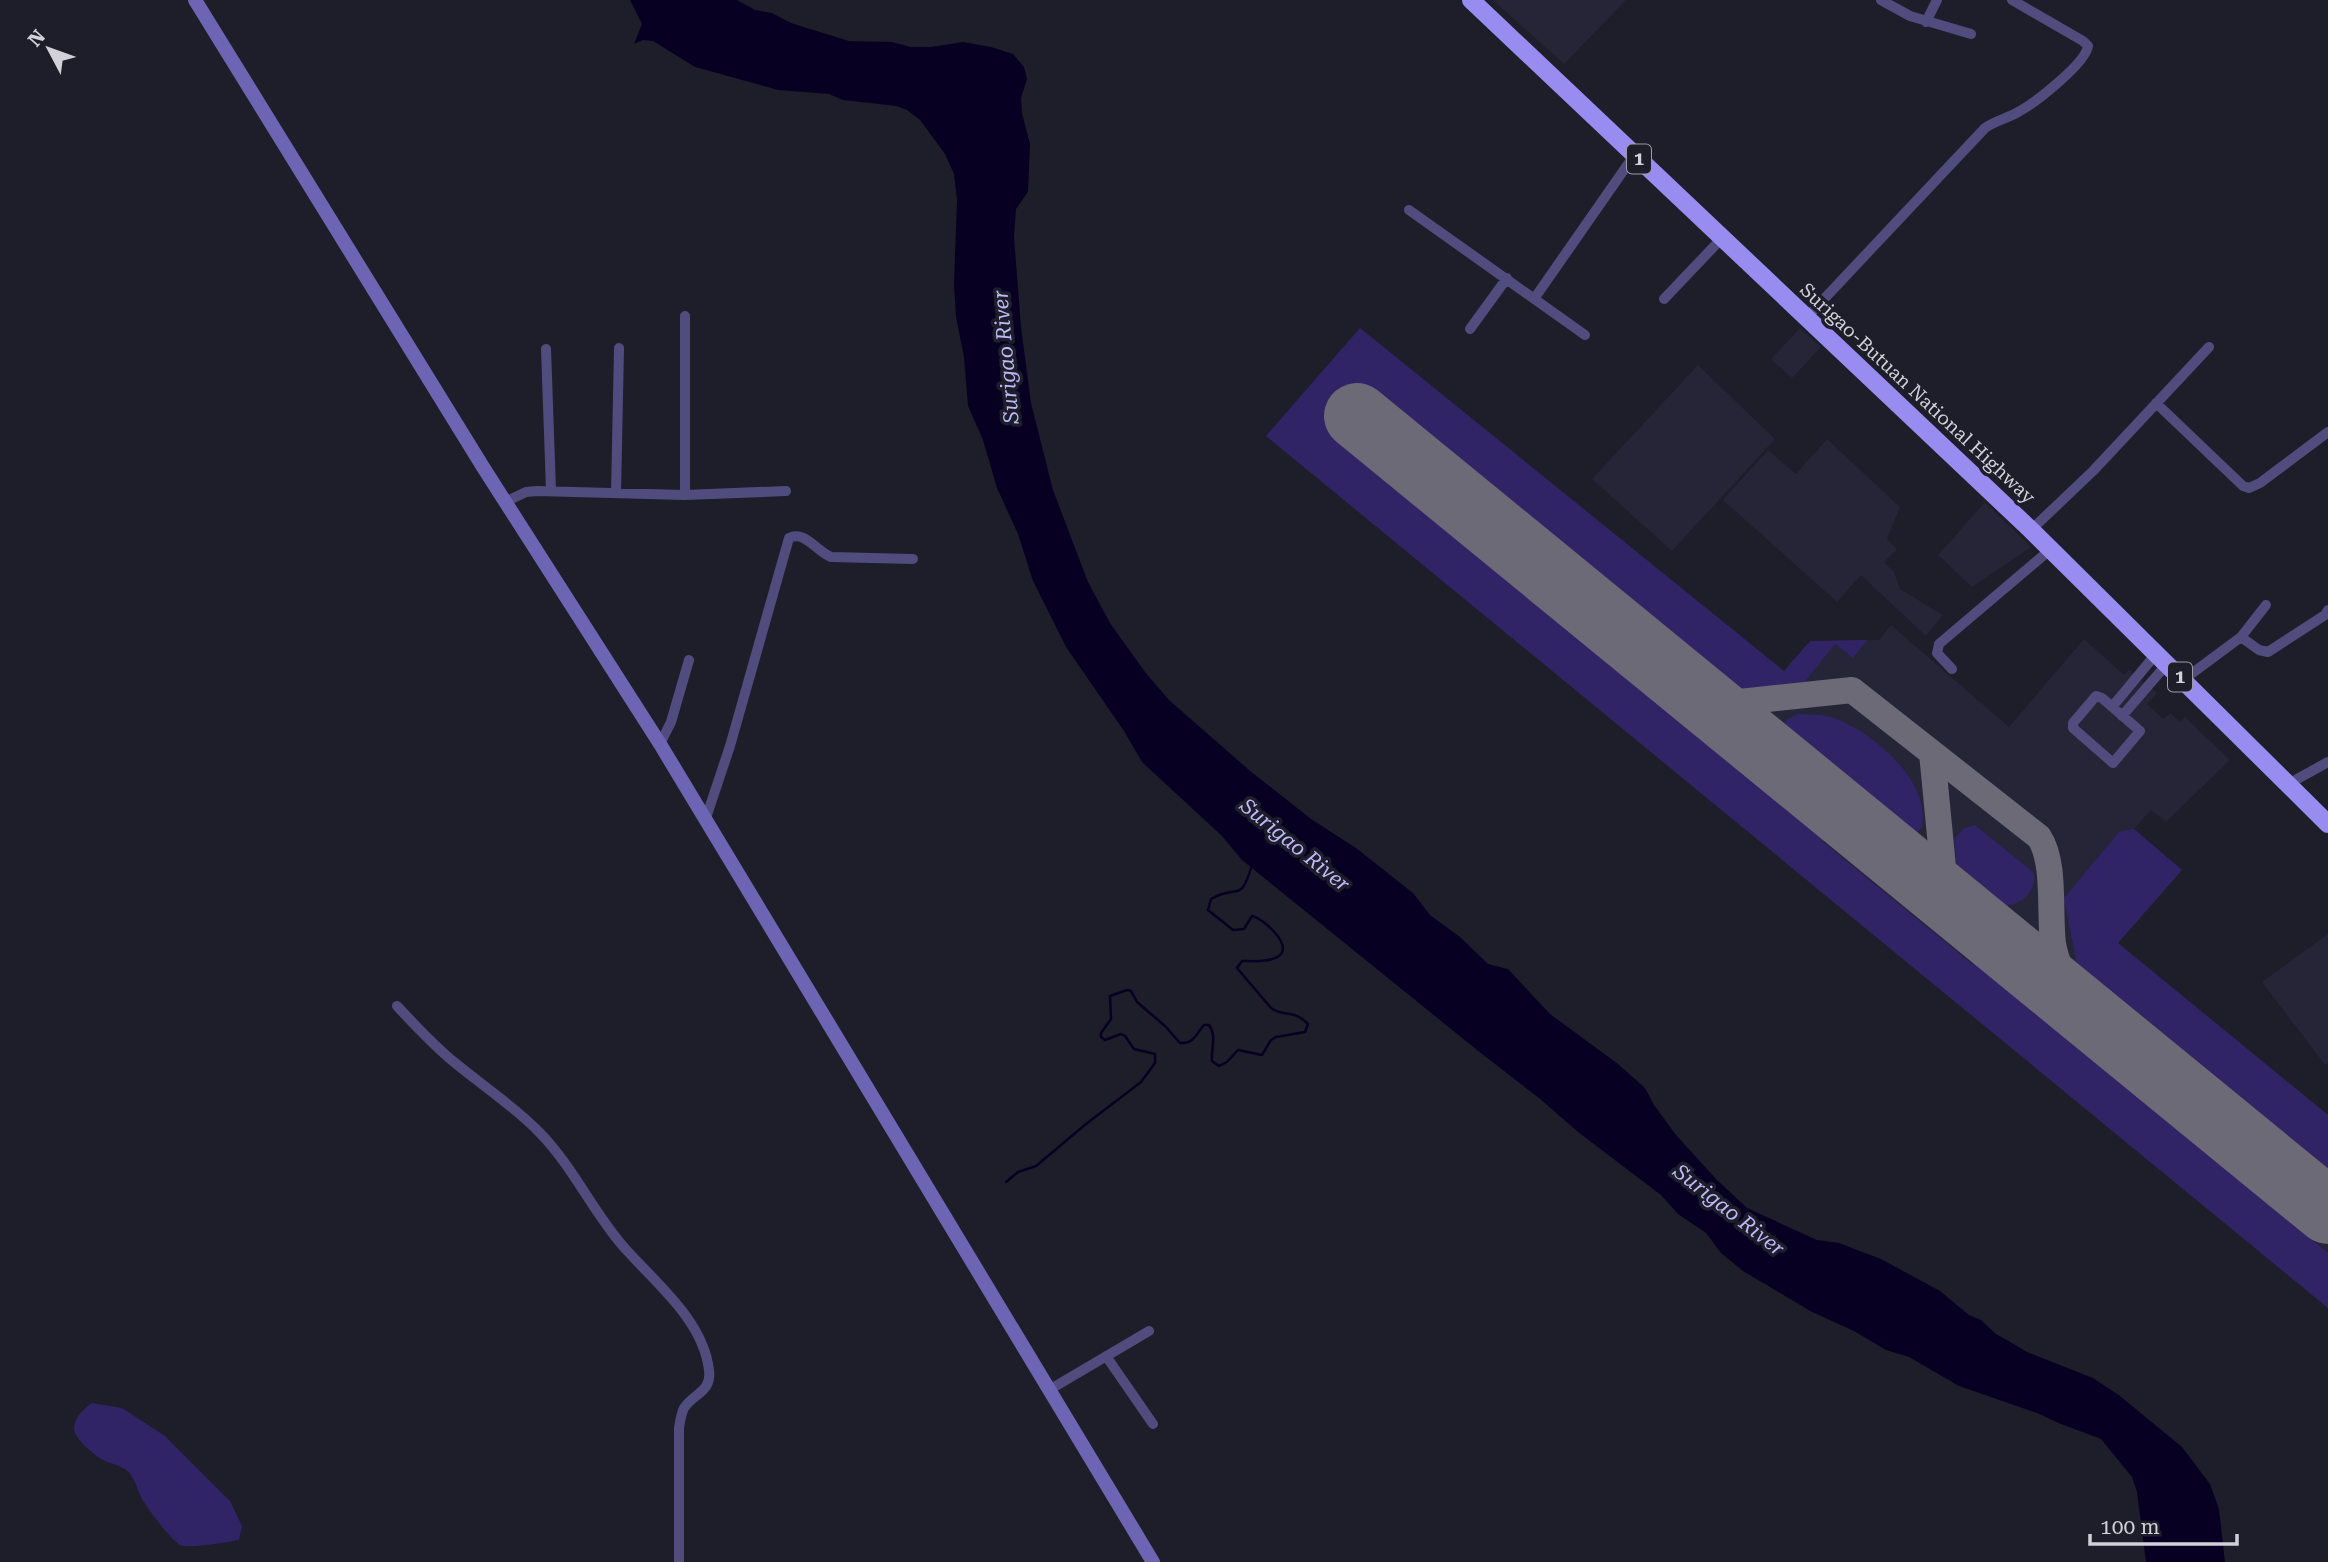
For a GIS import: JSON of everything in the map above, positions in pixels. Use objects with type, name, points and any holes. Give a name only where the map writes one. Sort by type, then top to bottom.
[{"type":"highway","name":"Surigao-Butuan National Highway","points":[[1471,0],[2051,549],[2328,824]]},
{"type":"street","points":[[195,0],[505,502],[660,744],[1153,1562]]},
{"type":"street","points":[[1881,0],[1926,22],[1971,34]]},
{"type":"street","points":[[1926,22],[1937,0]]},
{"type":"street","points":[[1807,317],[1985,128],[2023,110],[2066,74],[2087,51],[2088,46],[2083,41],[2012,0]]},
{"type":"street","points":[[1534,299],[1635,154]]},
{"type":"street","points":[[1409,210],[1585,335]]},
{"type":"street","points":[[1664,299],[1723,237]]},
{"type":"street","points":[[1470,330],[1507,278]]},
{"type":"street","points":[[685,316],[685,495]]},
{"type":"street","points":[[2031,530],[2093,471],[2209,347]]},
{"type":"street","points":[[616,493],[619,348]]},
{"type":"street","points":[[546,349],[551,491]]},
{"type":"street","points":[[2156,403],[2242,486],[2249,488],[2260,483],[2328,432]]},
{"type":"street","points":[[505,502],[526,492],[551,491],[685,495],[786,491]]},
{"type":"street","points":[[705,821],[730,746],[789,538],[794,535],[803,537],[831,557],[913,559]]},
{"type":"street","points":[[1952,669],[1937,653],[1939,644],[2051,549]]},
{"type":"street","points":[[2183,680],[2241,637],[2266,605]]},
{"type":"street","points":[[2241,637],[2259,650],[2273,650],[2325,615],[2328,610]]},
{"type":"street","points":[[2112,707],[2161,659]]},
{"type":"street","points":[[2122,716],[2161,659]]},
{"type":"street","points":[[660,744],[668,729],[689,660]]},
{"type":"street","points":[[2096,696],[2112,707],[2140,731],[2113,763],[2076,732],[2073,723],[2096,696]]},
{"type":"street","points":[[2288,784],[2328,762]]},
{"type":"street","points":[[397,1006],[439,1049],[506,1101],[542,1134],[572,1170],[612,1232],[670,1297],[701,1340],[709,1381],[703,1392],[684,1409],[679,1428],[679,1562]]},
{"type":"street","points":[[1049,1390],[1149,1331]]},
{"type":"street","points":[[1106,1356],[1153,1424]]},
{"type":"shaded area","points":[[1493,0],[1626,0],[1564,64]]},
{"type":"shaded area","points":[[1360,328],[1784,671],[1810,641],[1879,640],[1891,625],[2009,727],[2084,639],[2124,675],[2129,670],[2157,693],[2147,704],[2163,719],[2170,713],[2180,722],[2185,717],[2230,760],[2166,822],[2151,810],[2134,829],[2182,870],[2118,943],[2328,1115],[2328,1308],[1266,436]]},
{"type":"shaded area","points":[[1360,328],[1784,671],[1810,641],[1867,640],[1853,658],[1835,644],[1803,684],[1730,691],[1372,397],[1339,437],[1826,836],[1822,841],[1972,964],[1980,956],[2078,1036],[2073,1044],[2328,1253],[2328,1308],[1266,436]]},
{"type":"shaded area","points":[[1800,328],[1821,347],[1792,378],[1771,359]]},
{"type":"shaded area","points":[[1698,365],[1775,439],[1672,551],[1592,479]]},
{"type":"shaded area","points":[[1827,439],[1900,507],[1887,539],[1897,549],[1884,562],[1894,572],[1900,589],[1943,615],[1926,636],[1861,575],[1837,602],[1723,500],[1768,450],[1796,474]]},
{"type":"shaded area","points":[[1985,502],[2031,547],[1972,587],[1938,555]]},
{"type":"shaded area","points":[[1798,714],[1831,717],[1880,745],[1908,775],[1917,792],[1922,809],[1922,827],[1916,833],[1864,791],[1860,796],[1786,735],[1783,730],[1786,720]]},
{"type":"shaded area","points":[[1975,825],[2034,873],[2031,891],[2017,903],[2005,906],[1957,866],[1954,839],[1964,828]]},
{"type":"shaded area","points":[[2134,829],[2182,870],[2118,943],[2328,1115],[2328,1168],[2113,993],[2107,1000],[2092,988],[2097,982],[2077,965],[2064,898],[2119,832]]},
{"type":"shaded area","points":[[2328,934],[2328,1063],[2325,1065],[2262,982]]},
{"type":"shaded area","points":[[92,1403],[122,1408],[165,1436],[230,1501],[242,1526],[239,1540],[191,1546],[176,1542],[145,1503],[128,1472],[99,1458],[75,1433],[78,1417]]},
{"type":"water","name":"Surigao River","points":[[630,0],[737,0],[755,10],[772,13],[791,23],[849,41],[892,42],[911,47],[963,42],[1013,54],[1024,67],[1027,79],[1021,98],[1030,144],[1028,192],[1016,209],[1014,237],[1021,327],[1031,403],[1053,490],[1088,582],[1110,623],[1145,672],[1169,700],[1249,770],[1413,893],[1430,915],[1460,937],[1488,964],[1508,969],[1550,1014],[1618,1064],[1645,1088],[1676,1135],[1747,1208],[1817,1240],[1839,1243],[1881,1259],[1940,1291],[1996,1334],[2027,1352],[2093,1378],[2120,1396],[2182,1447],[2210,1484],[2219,1509],[2225,1562],[2146,1562],[2137,1492],[2132,1477],[2101,1439],[1959,1386],[1909,1357],[1886,1350],[1854,1331],[1812,1312],[1743,1271],[1721,1253],[1706,1233],[1678,1214],[1661,1195],[1578,1132],[1242,860],[1222,836],[1142,762],[1066,647],[1033,581],[1018,534],[997,488],[983,440],[968,406],[954,283],[957,200],[954,174],[945,154],[920,120],[896,106],[843,100],[829,94],[778,90],[695,67],[653,41],[643,40],[634,44],[642,24]]},
{"type":"waterway","points":[[1006,1182],[1018,1172],[1036,1166],[1141,1082],[1155,1063],[1155,1054],[1134,1049],[1121,1034],[1105,1040],[1101,1037],[1111,1019],[1110,996],[1131,991],[1137,1002],[1180,1043],[1192,1040],[1204,1025],[1209,1025],[1213,1038],[1212,1061],[1219,1066],[1238,1050],[1262,1055],[1271,1040],[1276,1037],[1305,1032],[1308,1024],[1297,1016],[1271,1008],[1237,968],[1242,961],[1262,961],[1281,954],[1282,943],[1278,937],[1268,926],[1252,916],[1244,929],[1233,930],[1208,910],[1211,899],[1241,889],[1252,865]]},
{"type":"taxiway","points":[[1711,705],[1852,690],[2039,837],[2050,874],[2053,944],[2062,975],[2076,1004]]},
{"type":"taxiway","points":[[1932,753],[1946,898]]},
{"type":"runway","points":[[1357,416],[2328,1211]]}]
